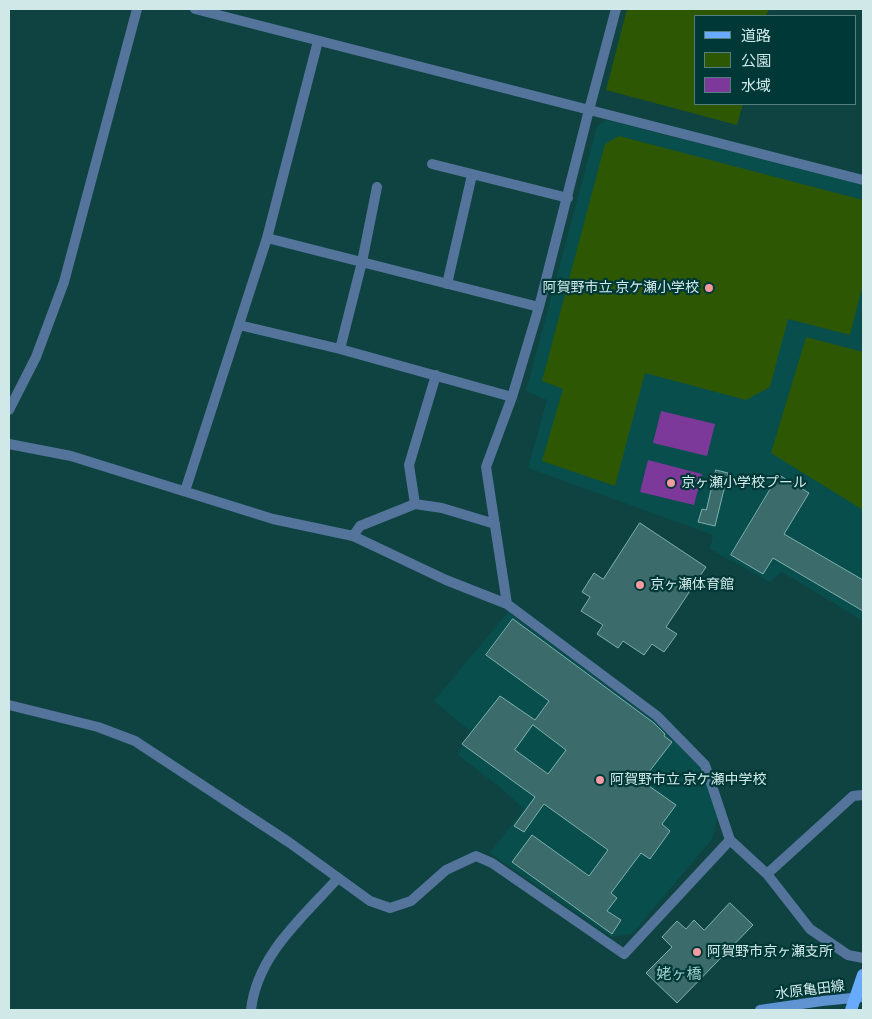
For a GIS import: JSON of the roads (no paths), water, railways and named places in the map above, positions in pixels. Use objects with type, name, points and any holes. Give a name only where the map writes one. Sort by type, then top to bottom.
[{"type":"main road","points":[[857,1002],[863,975]]},
{"type":"main road","name":"水原亀田線","points":[[760,1010],[822,1001],[857,1002]]},
{"type":"street","points":[[9,410],[36,357],[64,282],[137,9]]},
{"type":"street","points":[[194,9],[863,180]]},
{"type":"street","points":[[507,604],[486,467],[512,396],[539,307],[616,9]]},
{"type":"street","points":[[185,492],[267,238],[318,41]]},
{"type":"street","points":[[432,164],[568,198]]},
{"type":"street","points":[[447,284],[472,175]]},
{"type":"street","points":[[340,348],[362,262],[377,187]]},
{"type":"street","points":[[267,238],[539,307]]},
{"type":"street","points":[[239,325],[340,348],[512,396]]},
{"type":"street","points":[[415,504],[409,465],[436,375]]},
{"type":"street","points":[[9,444],[71,456],[273,519],[353,536],[446,580],[507,604],[657,716],[704,765],[730,840],[767,874],[810,929],[848,955],[863,958]]},
{"type":"street","points":[[353,536],[360,526],[415,504],[442,508],[495,524]]},
{"type":"street","points":[[9,705],[98,727],[135,741],[290,843],[370,901],[390,908],[411,901],[446,870],[476,856],[492,863],[624,954],[730,840]]},
{"type":"street","points":[[767,874],[853,796],[863,795]]},
{"type":"street","points":[[251,1010],[252,998],[259,977],[269,957],[338,878]]},
{"type":"water","points":[[661,411],[715,424],[707,456],[653,443]]},
{"type":"water","name":"京ヶ瀬小学校プール","points":[[648,460],[702,474],[694,505],[640,492]]},
{"type":"place","name":"阿賀野市立 京ケ瀬小学校","points":[[709,288]]},
{"type":"place","name":"京ヶ瀬小学校プール","points":[[671,483]]},
{"type":"place","name":"京ヶ瀬体育館","points":[[640,585]]},
{"type":"place","name":"阿賀野市立 京ケ瀬中学校","points":[[600,780]]},
{"type":"place","name":"阿賀野市京ヶ瀬支所","points":[[697,952]]},
{"type":"district","name":"姥ヶ橋","points":[[679,974]]}]
